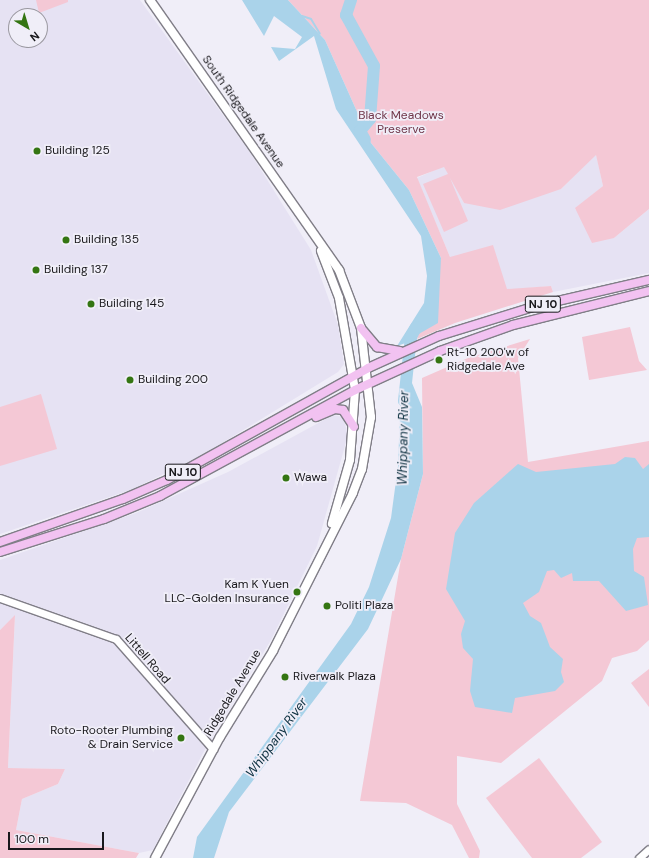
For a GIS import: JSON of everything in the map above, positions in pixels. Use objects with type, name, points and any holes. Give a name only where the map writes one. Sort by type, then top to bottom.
[{"type":"main road","name":"South Ridgedale Avenue","points":[[150,0],[345,282],[361,328],[368,368]]},
{"type":"main road","name":"South Ridgedale Avenue","points":[[315,238],[339,298],[354,375]]},
{"type":"main road","name":"NJ 10","points":[[0,542],[123,500],[166,480],[354,375],[383,360],[439,336],[536,306],[649,280]]},
{"type":"main road","name":"NJ 10","points":[[0,552],[69,532],[155,499],[370,382],[440,351],[513,325],[649,291]]},
{"type":"main road","points":[[361,328],[369,340],[387,350],[403,351]]},
{"type":"main road","name":"Ridgedale Avenue","points":[[155,858],[213,749],[272,651],[362,469],[371,417],[368,368]]},
{"type":"main road","name":"Ridgedale Avenue","points":[[328,538],[349,465],[354,427],[354,375]]},
{"type":"main road","points":[[305,418],[335,409],[343,410],[354,427]]},
{"type":"street","name":"Littell Road","points":[[3,599],[116,639],[213,749]]},
{"type":"street","points":[[640,858],[649,849]]},
{"type":"shaded area","points":[[0,0],[140,0],[251,154],[311,250],[338,325],[344,364],[338,372],[204,454],[133,489],[0,534]]},
{"type":"shaded area","points":[[596,154],[603,186],[575,209],[614,238],[649,209],[649,273],[553,292],[551,286],[507,290],[450,257],[417,178],[444,166],[464,203],[561,189]]},
{"type":"shaded area","points":[[333,415],[343,417],[348,435],[317,546],[271,640],[203,753],[153,850],[139,853],[16,830],[22,799],[58,784],[65,769],[8,768],[15,616],[0,630],[0,560],[136,513],[228,472]]},
{"type":"green space","points":[[36,0],[68,0],[68,2],[48,10],[48,8],[38,8]]},
{"type":"green space","name":"Black Meadows Preserve","points":[[288,0],[649,0],[649,209],[614,238],[592,243],[575,208],[603,186],[596,155],[561,189],[500,210],[464,203],[450,178],[468,221],[444,232],[423,184],[448,174],[444,167],[417,177],[450,257],[493,245],[507,289],[551,286],[553,292],[455,323],[417,339],[441,258],[409,190],[371,143],[325,40]]},
{"type":"green space","points":[[630,327],[639,361],[647,370],[589,380],[582,337]]},
{"type":"green space","points":[[530,339],[518,358],[528,462],[649,441],[649,640],[637,651],[612,658],[602,681],[501,763],[457,756],[457,804],[480,851],[479,858],[469,858],[452,825],[406,803],[360,801],[401,559],[423,474],[422,378],[468,358]]},
{"type":"green space","points":[[41,394],[57,449],[0,466],[0,407]]},
{"type":"green space","points":[[15,615],[8,768],[65,769],[58,784],[22,799],[16,830],[139,853],[136,858],[0,858],[0,630]]},
{"type":"green space","points":[[649,669],[649,707],[631,683]]},
{"type":"green space","points":[[539,758],[602,842],[581,858],[532,858],[486,798]]},
{"type":"water","points":[[242,0],[288,0],[325,40],[371,143],[409,190],[441,258],[438,323],[417,335],[417,339],[397,346],[424,303],[427,276],[421,236],[336,109],[314,36],[279,61],[271,47],[295,49],[302,37],[274,16],[264,36]]},
{"type":"water","points":[[412,383],[422,407],[423,474],[401,559],[368,629],[229,812],[214,858],[193,858],[197,837],[351,624],[369,587],[391,518],[398,466],[401,386]]},
{"type":"water","points":[[625,457],[635,458],[643,469],[649,464],[649,537],[637,538],[633,549],[634,571],[644,577],[648,605],[626,611],[599,581],[573,581],[572,573],[561,578],[554,570],[547,571],[539,592],[523,603],[530,616],[541,623],[550,647],[563,659],[561,672],[564,682],[555,691],[515,698],[512,713],[475,707],[470,691],[473,659],[463,648],[461,634],[465,621],[446,589],[455,533],[474,503],[518,464],[536,472],[615,464]]},
{"type":"waterway","name":"Whippany River","points":[[351,0],[346,15],[374,66],[370,119],[360,131],[365,140]]},
{"type":"waterway","points":[[302,16],[311,19],[320,34]]},
{"type":"waterway","name":"Whippany River","points":[[404,401],[411,337],[416,327]]},
{"type":"place","name":"Building 125","points":[[37,151]]},
{"type":"place","name":"Building 135","points":[[66,240]]},
{"type":"place","name":"Building 137","points":[[36,270]]},
{"type":"place","name":"Building 145","points":[[91,304]]},
{"type":"place","name":"Rt-10 200'w of Ridgedale Ave","points":[[439,360]]},
{"type":"place","name":"Building 200","points":[[130,380]]},
{"type":"place","name":"Wawa","points":[[286,478]]},
{"type":"place","name":"Kam K Yuen LLC-Golden Insurance","points":[[297,592]]},
{"type":"place","name":"Politi Plaza","points":[[327,606]]},
{"type":"place","name":"Riverwalk Plaza","points":[[285,677]]},
{"type":"place","name":"Roto-Rooter Plumbing & Drain Service","points":[[181,738]]}]
